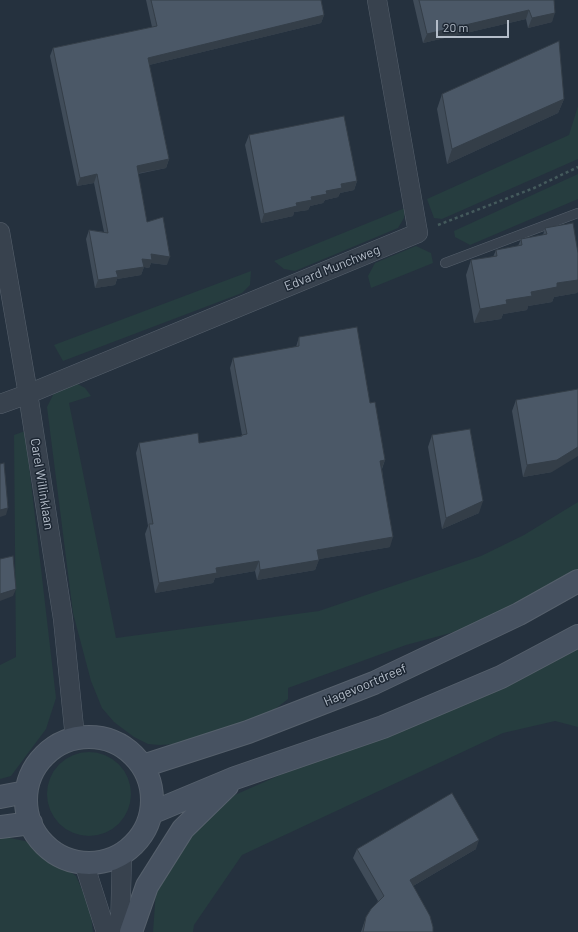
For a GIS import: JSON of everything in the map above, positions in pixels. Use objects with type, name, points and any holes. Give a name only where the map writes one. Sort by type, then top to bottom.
[{"type":"main road","name":"Hagevoortdreef","points":[[143,766],[248,732],[374,683],[519,614],[578,581]]},
{"type":"main road","points":[[151,813],[235,778],[383,727],[501,677],[578,636]]},
{"type":"main road","points":[[94,737],[113,741],[130,751],[143,766],[150,781],[152,797],[151,813],[142,834],[135,843],[122,854],[104,861],[84,863],[67,859],[52,851],[39,839],[31,824],[26,808],[26,792],[32,773],[42,757],[57,745],[75,738],[94,737]]},
{"type":"main road","points":[[131,932],[147,886],[183,829],[235,778]]},
{"type":"main road","points":[[0,797],[26,792]]},
{"type":"main road","points":[[0,827],[31,824]]},
{"type":"street","name":"Edvard Munchweg","points":[[28,394],[418,233],[377,0]]},
{"type":"street","name":"Carel Willinklaan","points":[[0,232],[28,394],[63,619],[75,738]]},
{"type":"street","points":[[0,404],[28,394]]},
{"type":"street","points":[[120,932],[122,854]]},
{"type":"street","points":[[84,863],[106,932]]},
{"type":"lane","points":[[445,263],[578,213]]},
{"type":"path","points":[[437,225],[534,188],[578,167]]},
{"type":"green space","points":[[578,106],[578,159],[442,219],[434,218],[427,199],[569,135]]},
{"type":"green space","points":[[578,174],[578,199],[470,245],[455,237],[454,231]]},
{"type":"green space","points":[[405,208],[404,218],[398,228],[295,271],[284,269],[274,261]]},
{"type":"green space","points":[[416,246],[431,253],[433,263],[371,288],[368,276],[375,263]]},
{"type":"green space","points":[[251,271],[250,285],[242,293],[63,361],[54,345]]},
{"type":"green space","points":[[63,383],[76,383],[85,388],[91,396],[69,403],[116,638],[319,611],[481,556],[524,535],[578,502],[578,573],[480,625],[406,645],[288,688],[288,699],[269,714],[176,744],[148,744],[134,737],[114,722],[102,708],[91,681],[73,613],[47,407],[53,395]]},
{"type":"green space","points":[[25,431],[56,698],[46,729],[11,776],[0,779],[0,665],[16,657],[14,435]]},
{"type":"green space","points":[[578,643],[578,727],[555,721],[503,733],[242,855],[194,925],[193,932],[153,932],[156,890],[184,841],[228,798],[280,775],[423,721]]},
{"type":"green space","points":[[81,752],[97,752],[113,759],[124,770],[131,786],[131,802],[128,810],[119,824],[113,829],[97,836],[81,836],[65,829],[54,818],[47,802],[47,786],[54,770],[65,759]]},
{"type":"green space","points":[[0,836],[25,841],[76,876],[90,908],[93,932],[0,932]]},
{"type":"building","points":[[151,0],[321,0],[324,15],[148,58],[169,159],[137,166],[147,222],[163,217],[170,257],[151,254],[152,260],[142,259],[144,267],[116,271],[118,277],[98,280],[89,230],[108,233],[97,174],[80,178],[53,48],[157,26]]},
{"type":"building","points":[[419,0],[554,0],[555,13],[532,18],[529,10],[427,34]]},
{"type":"building","points":[[559,41],[564,99],[452,149],[442,94]]},
{"type":"building","points":[[344,116],[357,181],[341,184],[342,188],[326,191],[327,194],[311,197],[312,200],[296,203],[297,206],[264,214],[249,135]]},
{"type":"building","points":[[573,223],[578,253],[578,280],[557,283],[557,287],[531,292],[532,296],[506,300],[507,304],[480,309],[471,260],[497,256],[496,250],[522,245],[521,239],[547,234],[545,228]]},
{"type":"building","points":[[357,327],[370,403],[375,402],[385,460],[380,461],[393,537],[317,550],[319,560],[260,570],[259,561],[216,568],[217,573],[159,583],[149,524],[153,524],[139,443],[198,433],[199,443],[247,434],[233,358],[299,346],[299,337]]},
{"type":"building","points":[[578,389],[578,447],[557,460],[527,465],[516,400]]},
{"type":"building","points":[[470,429],[483,501],[446,518],[432,435]]},
{"type":"building","points":[[4,463],[8,508],[0,510],[0,464]]},
{"type":"building","points":[[13,556],[16,589],[0,594],[0,559]]},
{"type":"building","points":[[452,793],[479,840],[410,880],[430,916],[433,932],[363,932],[366,917],[371,909],[384,896],[357,849]]}]
